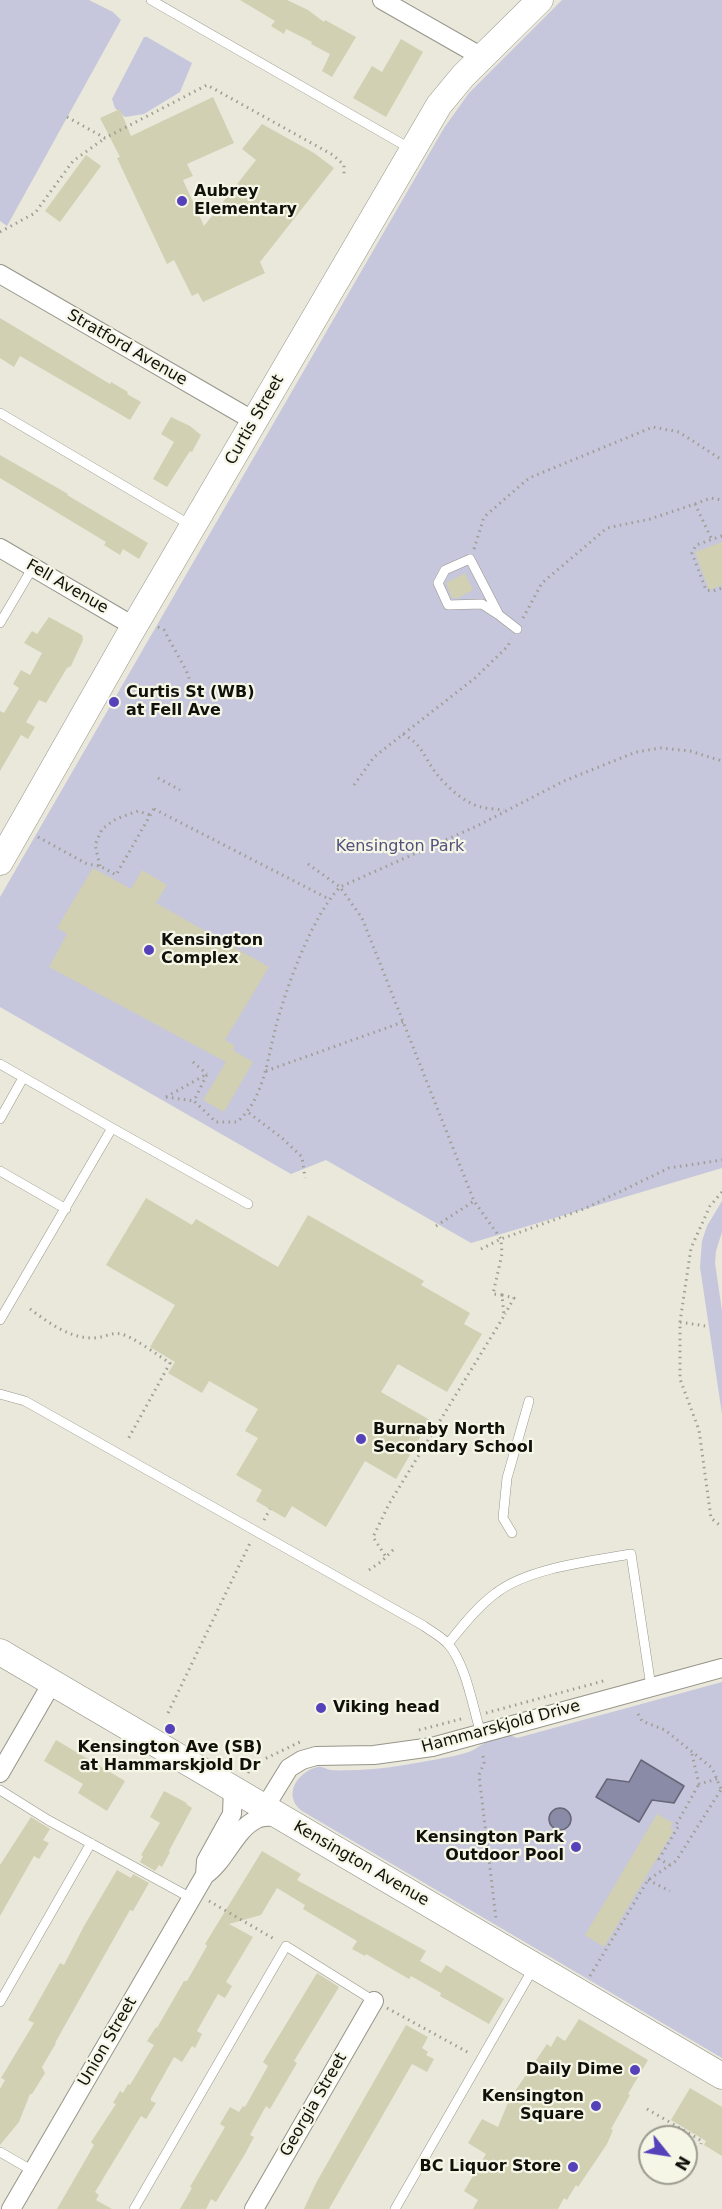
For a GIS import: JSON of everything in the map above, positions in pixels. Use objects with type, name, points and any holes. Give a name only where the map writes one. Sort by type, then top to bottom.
[{"type":"street","name":"Curtis Street","points":[[0,862],[146,627],[193,527],[439,105],[463,76],[540,0]]},
{"type":"street","points":[[386,1],[482,57]]},
{"type":"street","name":"Stratford Avenue","points":[[0,274],[254,421]]},
{"type":"street","name":"Fell Avenue","points":[[0,548],[146,627]]},
{"type":"street","name":"Kensington Avenue","points":[[0,1652],[722,2076]]},
{"type":"street","name":"Hammarskjold Drive","points":[[273,1812],[289,1768],[302,1760],[316,1756],[374,1755],[432,1747],[722,1668]]},
{"type":"street","points":[[0,1773],[52,1683]]},
{"type":"street","name":"Union Street","points":[[11,2209],[205,1875],[206,1861],[232,1814],[233,1788]]},
{"type":"street","name":"Union Street","points":[[205,1875],[216,1868],[249,1824],[273,1812]]},
{"type":"street","name":"Georgia Street","points":[[254,2209],[374,2001]]},
{"type":"lane","points":[[151,0],[411,150]]},
{"type":"lane","points":[[0,413],[193,527]]},
{"type":"lane","points":[[499,615],[470,559],[444,570],[438,583],[448,605],[482,604],[517,629]]},
{"type":"lane","points":[[0,623],[33,567]]},
{"type":"lane","points":[[0,1064],[248,1204]]},
{"type":"lane","points":[[0,1119],[24,1078]]},
{"type":"lane","points":[[0,1320],[112,1128]]},
{"type":"lane","points":[[0,1171],[66,1209]]},
{"type":"lane","points":[[0,1394],[25,1401],[424,1626],[448,1644],[465,1680],[480,1734]]},
{"type":"lane","points":[[512,1533],[503,1518],[507,1478],[529,1401]]},
{"type":"lane","points":[[448,1644],[461,1627],[496,1592],[517,1582],[566,1566],[631,1554],[651,1687]]},
{"type":"lane","points":[[0,1790],[91,1843],[193,1896]]},
{"type":"lane","points":[[0,2002],[91,1843]]},
{"type":"lane","points":[[134,2209],[286,1946],[374,2001]]},
{"type":"lane","points":[[395,2209],[535,1965]]},
{"type":"lane","points":[[0,2152],[33,2170]]},
{"type":"path","points":[[0,232],[35,213],[73,161],[105,138],[207,86],[333,155],[344,165],[344,177]]},
{"type":"path","points":[[67,117],[105,138]]},
{"type":"path","points":[[476,540],[484,517],[529,478],[653,427],[678,432],[722,460]]},
{"type":"path","points":[[354,785],[374,757],[475,678],[508,646],[542,583],[607,528],[650,519],[711,498],[722,500]]},
{"type":"path","points":[[695,504],[712,540]]},
{"type":"path","points":[[721,590],[706,590],[692,553],[696,545],[722,536]]},
{"type":"path","points":[[146,627],[164,630],[186,670],[195,694]]},
{"type":"path","points":[[403,734],[415,741],[437,774],[456,793],[470,803],[481,807],[506,811]]},
{"type":"path","points":[[207,1074],[166,1097],[194,1101],[216,1122],[237,1122],[249,1113],[266,1071],[284,997],[297,964],[329,899],[340,887],[506,811],[564,781],[636,752],[661,748],[690,751],[722,760]]},
{"type":"path","points":[[158,778],[180,790]]},
{"type":"path","points":[[114,879],[156,805]]},
{"type":"path","points":[[154,809],[329,899]]},
{"type":"path","points":[[100,866],[95,845],[102,829],[116,819],[138,811],[150,815]]},
{"type":"path","points":[[36,836],[87,864],[100,866],[116,875]]},
{"type":"path","points":[[308,864],[340,887],[362,918],[474,1200],[501,1239],[502,1254],[493,1294],[514,1298],[389,1504],[373,1538],[386,1557]]},
{"type":"path","points":[[266,1071],[403,1022]]},
{"type":"path","points":[[193,1062],[207,1074]]},
{"type":"path","points":[[194,1101],[207,1074]]},
{"type":"path","points":[[249,1113],[282,1138],[302,1158],[305,1178]]},
{"type":"path","points":[[481,1249],[501,1239],[584,1209],[669,1168],[722,1160]]},
{"type":"path","points":[[722,1192],[710,1206],[691,1248],[680,1322],[680,1379],[699,1430],[711,1518],[722,1527]]},
{"type":"path","points":[[436,1226],[474,1200]]},
{"type":"path","points":[[502,1295],[504,1316]]},
{"type":"path","points":[[30,1309],[64,1331],[81,1337],[97,1338],[119,1334],[131,1338],[170,1363],[127,1441]]},
{"type":"path","points":[[680,1322],[705,1326]]},
{"type":"path","points":[[264,1520],[270,1509]]},
{"type":"path","points":[[168,1713],[252,1539]]},
{"type":"path","points":[[369,1570],[395,1548]]},
{"type":"path","points":[[593,1971],[648,1880],[676,1861],[722,1789],[712,1768],[664,1730],[642,1720],[638,1714]]},
{"type":"path","points":[[692,1752],[699,1785]]},
{"type":"path","points":[[483,1756],[484,1763],[479,1775],[496,1919]]},
{"type":"path","points":[[670,1865],[659,1859],[678,1827],[676,1825],[699,1785],[717,1779]]},
{"type":"path","points":[[648,1880],[670,1891]]},
{"type":"path","points":[[193,1896],[286,1946]]},
{"type":"path","points":[[374,2001],[480,2060]]},
{"type":"path","points":[[647,2109],[702,2141],[701,2144]]},
{"type":"green space","points":[[0,0],[89,0],[113,12],[121,20],[7,226],[0,221]]},
{"type":"green space","name":"Kensington Park","points":[[562,0],[722,0],[722,1168],[471,1243],[326,1160],[291,1174],[0,1007],[0,897],[444,128],[469,93]]},
{"type":"green space","points":[[144,37],[192,63],[180,92],[144,114],[125,117],[115,108],[112,99]]},
{"type":"green space","points":[[722,1201],[722,1232],[715,1263],[722,1311],[722,1414],[700,1267],[702,1241],[707,1226]]},
{"type":"green space","points":[[722,1682],[722,2058],[302,1811],[293,1798],[294,1785],[298,1779],[317,1767],[328,1770],[366,1770],[449,1757],[471,1751],[499,1736],[509,1735],[517,1738]]},
{"type":"shaded area","points":[[641,1760],[684,1786],[674,1803],[652,1800],[639,1822],[596,1797],[607,1779],[629,1782]]},
{"type":"shaded area","points":[[560,1808],[568,1811],[571,1819],[568,1827],[560,1830],[552,1827],[549,1819],[552,1811]]},
{"type":"building","points":[[240,0],[287,0],[308,10],[324,22],[325,20],[356,37],[332,77],[322,71],[330,54],[286,29],[284,34],[271,26],[275,21]]},
{"type":"building","points":[[401,39],[423,52],[386,117],[353,98],[372,66],[382,72]]},
{"type":"building","points":[[213,97],[234,143],[187,164],[193,176],[183,180],[204,226],[256,160],[242,149],[262,124],[314,153],[334,168],[260,262],[265,273],[203,302],[198,293],[192,296],[174,260],[167,264],[117,158],[120,157],[100,118],[120,109],[131,136]]},
{"type":"building","points":[[86,155],[101,166],[60,222],[45,211]]},
{"type":"building","points":[[0,318],[110,384],[111,382],[128,392],[127,394],[141,402],[130,420],[20,356],[14,367],[0,358]]},
{"type":"building","points":[[171,417],[190,426],[201,435],[167,487],[153,479],[174,442],[161,434]]},
{"type":"building","points":[[0,455],[148,543],[139,559],[123,549],[120,555],[104,545],[106,542],[0,478]]},
{"type":"building","points":[[722,542],[722,585],[709,590],[695,552]]},
{"type":"building","points":[[465,573],[473,590],[458,598],[452,598],[446,583]]},
{"type":"building","points":[[49,617],[82,635],[83,640],[71,666],[67,668],[46,703],[39,700],[26,722],[35,727],[28,739],[21,735],[0,771],[0,711],[4,713],[19,688],[13,684],[21,670],[30,675],[42,653],[24,643],[32,631],[37,634]]},
{"type":"building","name":"Kensington Complex","points":[[93,868],[131,889],[142,870],[167,885],[156,903],[269,967],[225,1040],[235,1046],[233,1050],[253,1062],[224,1112],[203,1100],[226,1062],[49,967],[67,934],[57,928]]},
{"type":"building","points":[[146,1198],[192,1225],[196,1219],[278,1267],[308,1215],[424,1281],[421,1285],[470,1313],[464,1324],[482,1334],[447,1392],[398,1364],[381,1392],[430,1420],[396,1479],[365,1461],[326,1527],[292,1506],[285,1518],[256,1501],[262,1490],[236,1475],[258,1438],[245,1431],[258,1409],[209,1381],[202,1393],[168,1373],[175,1362],[150,1347],[175,1305],[106,1265]]},
{"type":"building","points":[[56,1740],[125,1781],[107,1811],[78,1793],[83,1784],[44,1761]]},
{"type":"building","points":[[164,1791],[192,1808],[162,1867],[159,1865],[155,1871],[140,1862],[143,1856],[141,1855],[160,1823],[150,1817]]},
{"type":"building","points":[[657,1814],[673,1823],[670,1828],[674,1830],[604,1947],[585,1935]]},
{"type":"building","points":[[31,1817],[50,1829],[43,1840],[49,1843],[39,1859],[34,1856],[0,1916],[0,1865]]},
{"type":"building","points":[[262,1851],[301,1874],[297,1880],[426,1951],[420,1961],[441,1973],[446,1965],[504,1999],[489,2024],[440,1996],[441,1993],[411,1976],[409,1979],[366,1954],[365,1956],[352,1949],[357,1941],[303,1909],[305,1905],[277,1888],[261,1915],[229,1924],[253,1937],[226,1982],[232,1986],[225,1998],[218,1994],[197,2031],[202,2034],[195,2048],[192,2046],[182,2062],[174,2057],[151,2098],[151,2101],[156,2103],[146,2119],[141,2116],[95,2192],[99,2195],[96,2200],[112,2209],[57,2209],[94,2145],[91,2142],[116,2104],[113,2103],[120,2091],[123,2093],[128,2084],[130,2085],[154,2045],[147,2041],[184,1981],[187,1981],[207,1946],[205,1944]]},
{"type":"building","points":[[117,1870],[131,1878],[133,1874],[149,1883],[133,1911],[130,1910],[55,2043],[42,2067],[45,2073],[30,2094],[19,2122],[0,2145],[0,2089],[5,2080],[1,2078],[34,2023],[28,2020],[60,1963],[64,1965]]},
{"type":"building","points":[[317,1973],[339,1987],[294,2061],[297,2063],[270,2109],[266,2106],[250,2135],[254,2137],[245,2154],[216,2202],[211,2199],[206,2209],[180,2209],[192,2188],[190,2187],[225,2127],[220,2124],[230,2107],[239,2112],[243,2106],[245,2107],[268,2066],[263,2062]]},
{"type":"building","points":[[579,2019],[648,2060],[628,2094],[630,2095],[611,2129],[613,2130],[607,2144],[578,2187],[576,2185],[567,2200],[564,2198],[558,2209],[473,2209],[478,2200],[464,2191],[486,2154],[468,2143],[482,2119],[498,2127],[509,2100],[547,2044],[551,2047],[557,2036],[565,2041]]},
{"type":"building","points":[[406,2025],[428,2037],[422,2048],[428,2052],[426,2055],[434,2059],[427,2072],[412,2064],[329,2209],[304,2209],[316,2183]]},
{"type":"building","points":[[690,2088],[722,2107],[722,2156],[704,2145],[706,2141],[698,2136],[698,2125],[679,2125],[671,2120]]},
{"type":"place","name":"Aubrey Elementary","points":[[182,201]]},
{"type":"place","name":"Curtis St (WB) at Fell Ave","points":[[114,702]]},
{"type":"place","name":"Kensington Complex","points":[[149,950]]},
{"type":"place","name":"Burnaby North Secondary School","points":[[361,1439]]},
{"type":"place","name":"Viking head","points":[[321,1708]]},
{"type":"place","name":"Kensington Ave (SB) at Hammarskjold Dr","points":[[170,1729]]},
{"type":"place","name":"Kensington Park Outdoor Pool","points":[[576,1847]]},
{"type":"place","name":"Daily Dime","points":[[635,2070]]},
{"type":"place","name":"Kensington Square","points":[[596,2106]]},
{"type":"place","name":"BC Liquor Store","points":[[573,2167]]}]
